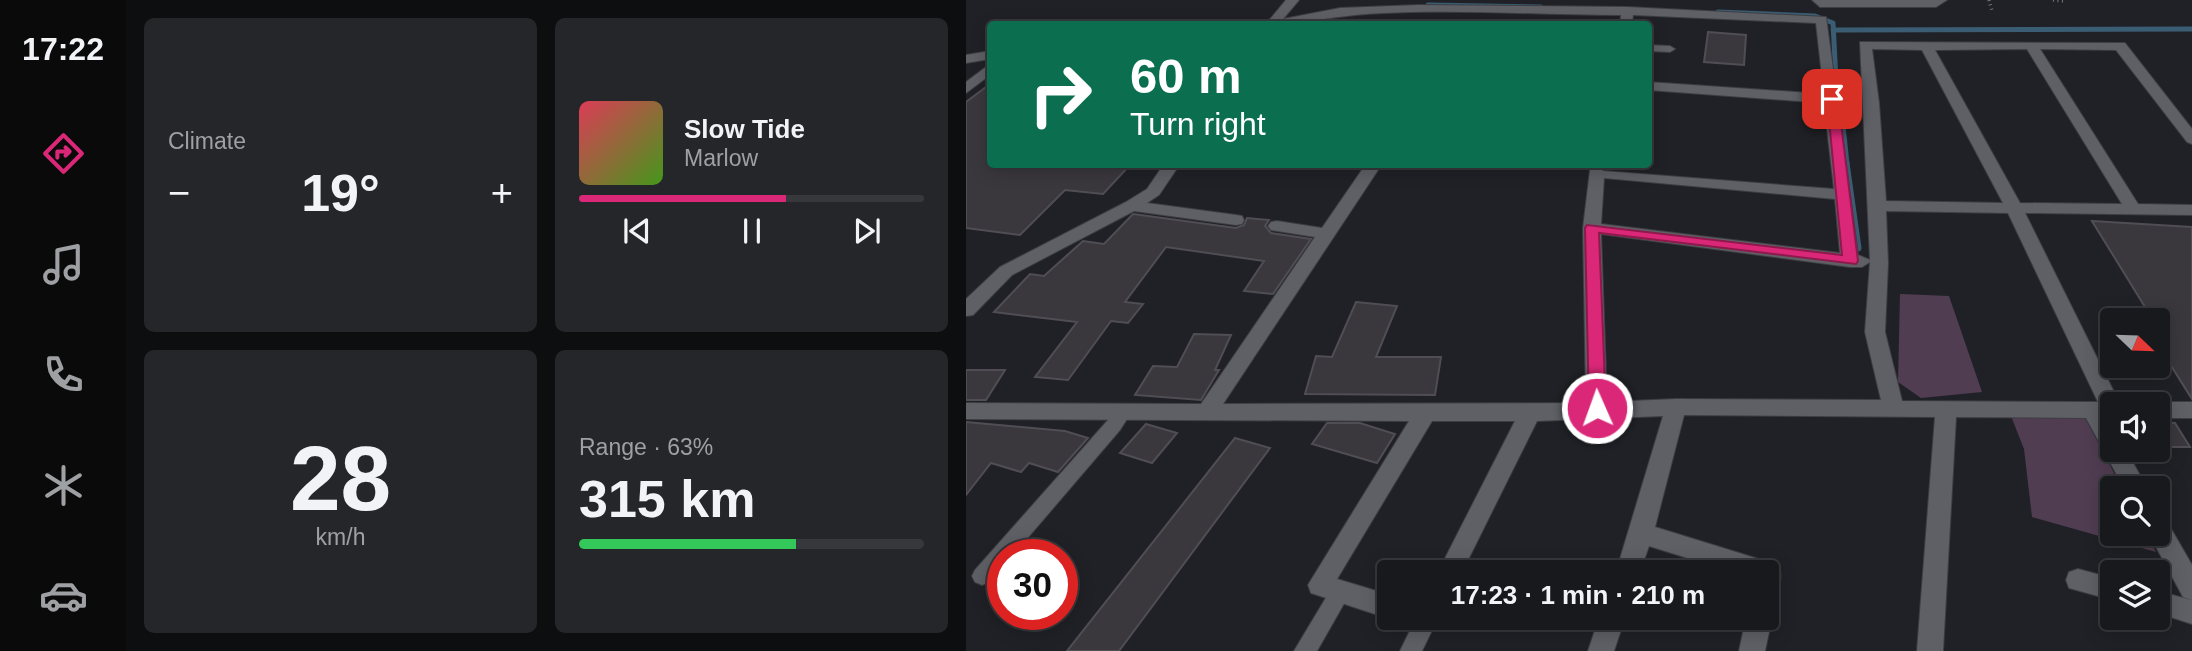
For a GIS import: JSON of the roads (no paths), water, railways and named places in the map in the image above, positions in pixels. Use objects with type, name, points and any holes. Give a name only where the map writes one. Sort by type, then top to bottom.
[{"type":"street","points":[[1276,21],[1293,0]]},
{"type":"street","points":[[1818,0],[1820,3],[1936,3],[1941,0]]},
{"type":"street","points":[[1291,21],[1348,11],[1458,4],[1627,18],[1822,20],[1850,261]]},
{"type":"street","points":[[1454,21],[1458,4]]},
{"type":"street","points":[[1894,410],[1875,332],[1879,262],[1878,206],[1872,103],[1865,41],[1926,46],[2120,46],[2192,139]]},
{"type":"street","points":[[2031,45],[2133,209]]},
{"type":"street","points":[[1926,46],[2015,209],[2100,397]]},
{"type":"street","points":[[966,59],[987,56]]},
{"type":"street","points":[[966,89],[987,71]]},
{"type":"street","points":[[1652,86],[1756,96],[1832,99]]},
{"type":"street","points":[[966,310],[1006,271],[1132,206],[1153,192],[1169,168]]},
{"type":"street","points":[[1208,411],[1371,168]]},
{"type":"street","points":[[1597,408],[1592,228],[1597,169],[1844,195]]},
{"type":"street","points":[[1132,206],[1237,220]]},
{"type":"street","points":[[1878,206],[2192,210]]},
{"type":"street","points":[[1278,226],[1327,234]]},
{"type":"street","points":[[1592,228],[1850,261],[1879,262]]},
{"type":"street","points":[[966,411],[1530,413],[1597,408],[1676,407],[2100,410]]},
{"type":"street","points":[[1632,560],[1676,407]]},
{"type":"street","points":[[1930,651],[1946,410]]},
{"type":"street","points":[[2170,410],[2192,410]]},
{"type":"street","points":[[1377,603],[1320,585],[1426,412]]},
{"type":"street","points":[[1456,560],[1530,413]]},
{"type":"street","points":[[1641,533],[1727,560]]},
{"type":"street","points":[[2168,546],[2192,589]]},
{"type":"street","points":[[2078,580],[2100,586]]},
{"type":"street","points":[[2170,606],[2192,612]]},
{"type":"street","points":[[1601,651],[1608,630]]},
{"type":"street","points":[[1752,651],[1756,630]]},
{"type":"lane","points":[[1652,48],[1670,49]]},
{"type":"lane","points":[[982,576],[1114,425],[1123,411]]},
{"type":"lane","points":[[1305,651],[1340,593]]},
{"type":"lane","points":[[1411,651],[1421,630]]},
{"type":"waterway","points":[[1428,5],[1541,7]]},
{"type":"waterway","points":[[1718,12],[1815,16],[1833,23],[1833,30]]},
{"type":"waterway","points":[[1833,30],[2192,29]]},
{"type":"waterway","points":[[1833,30],[1837,100],[1841,106],[1847,164]]},
{"type":"waterway","points":[[1846,163],[1858,248]]}]
